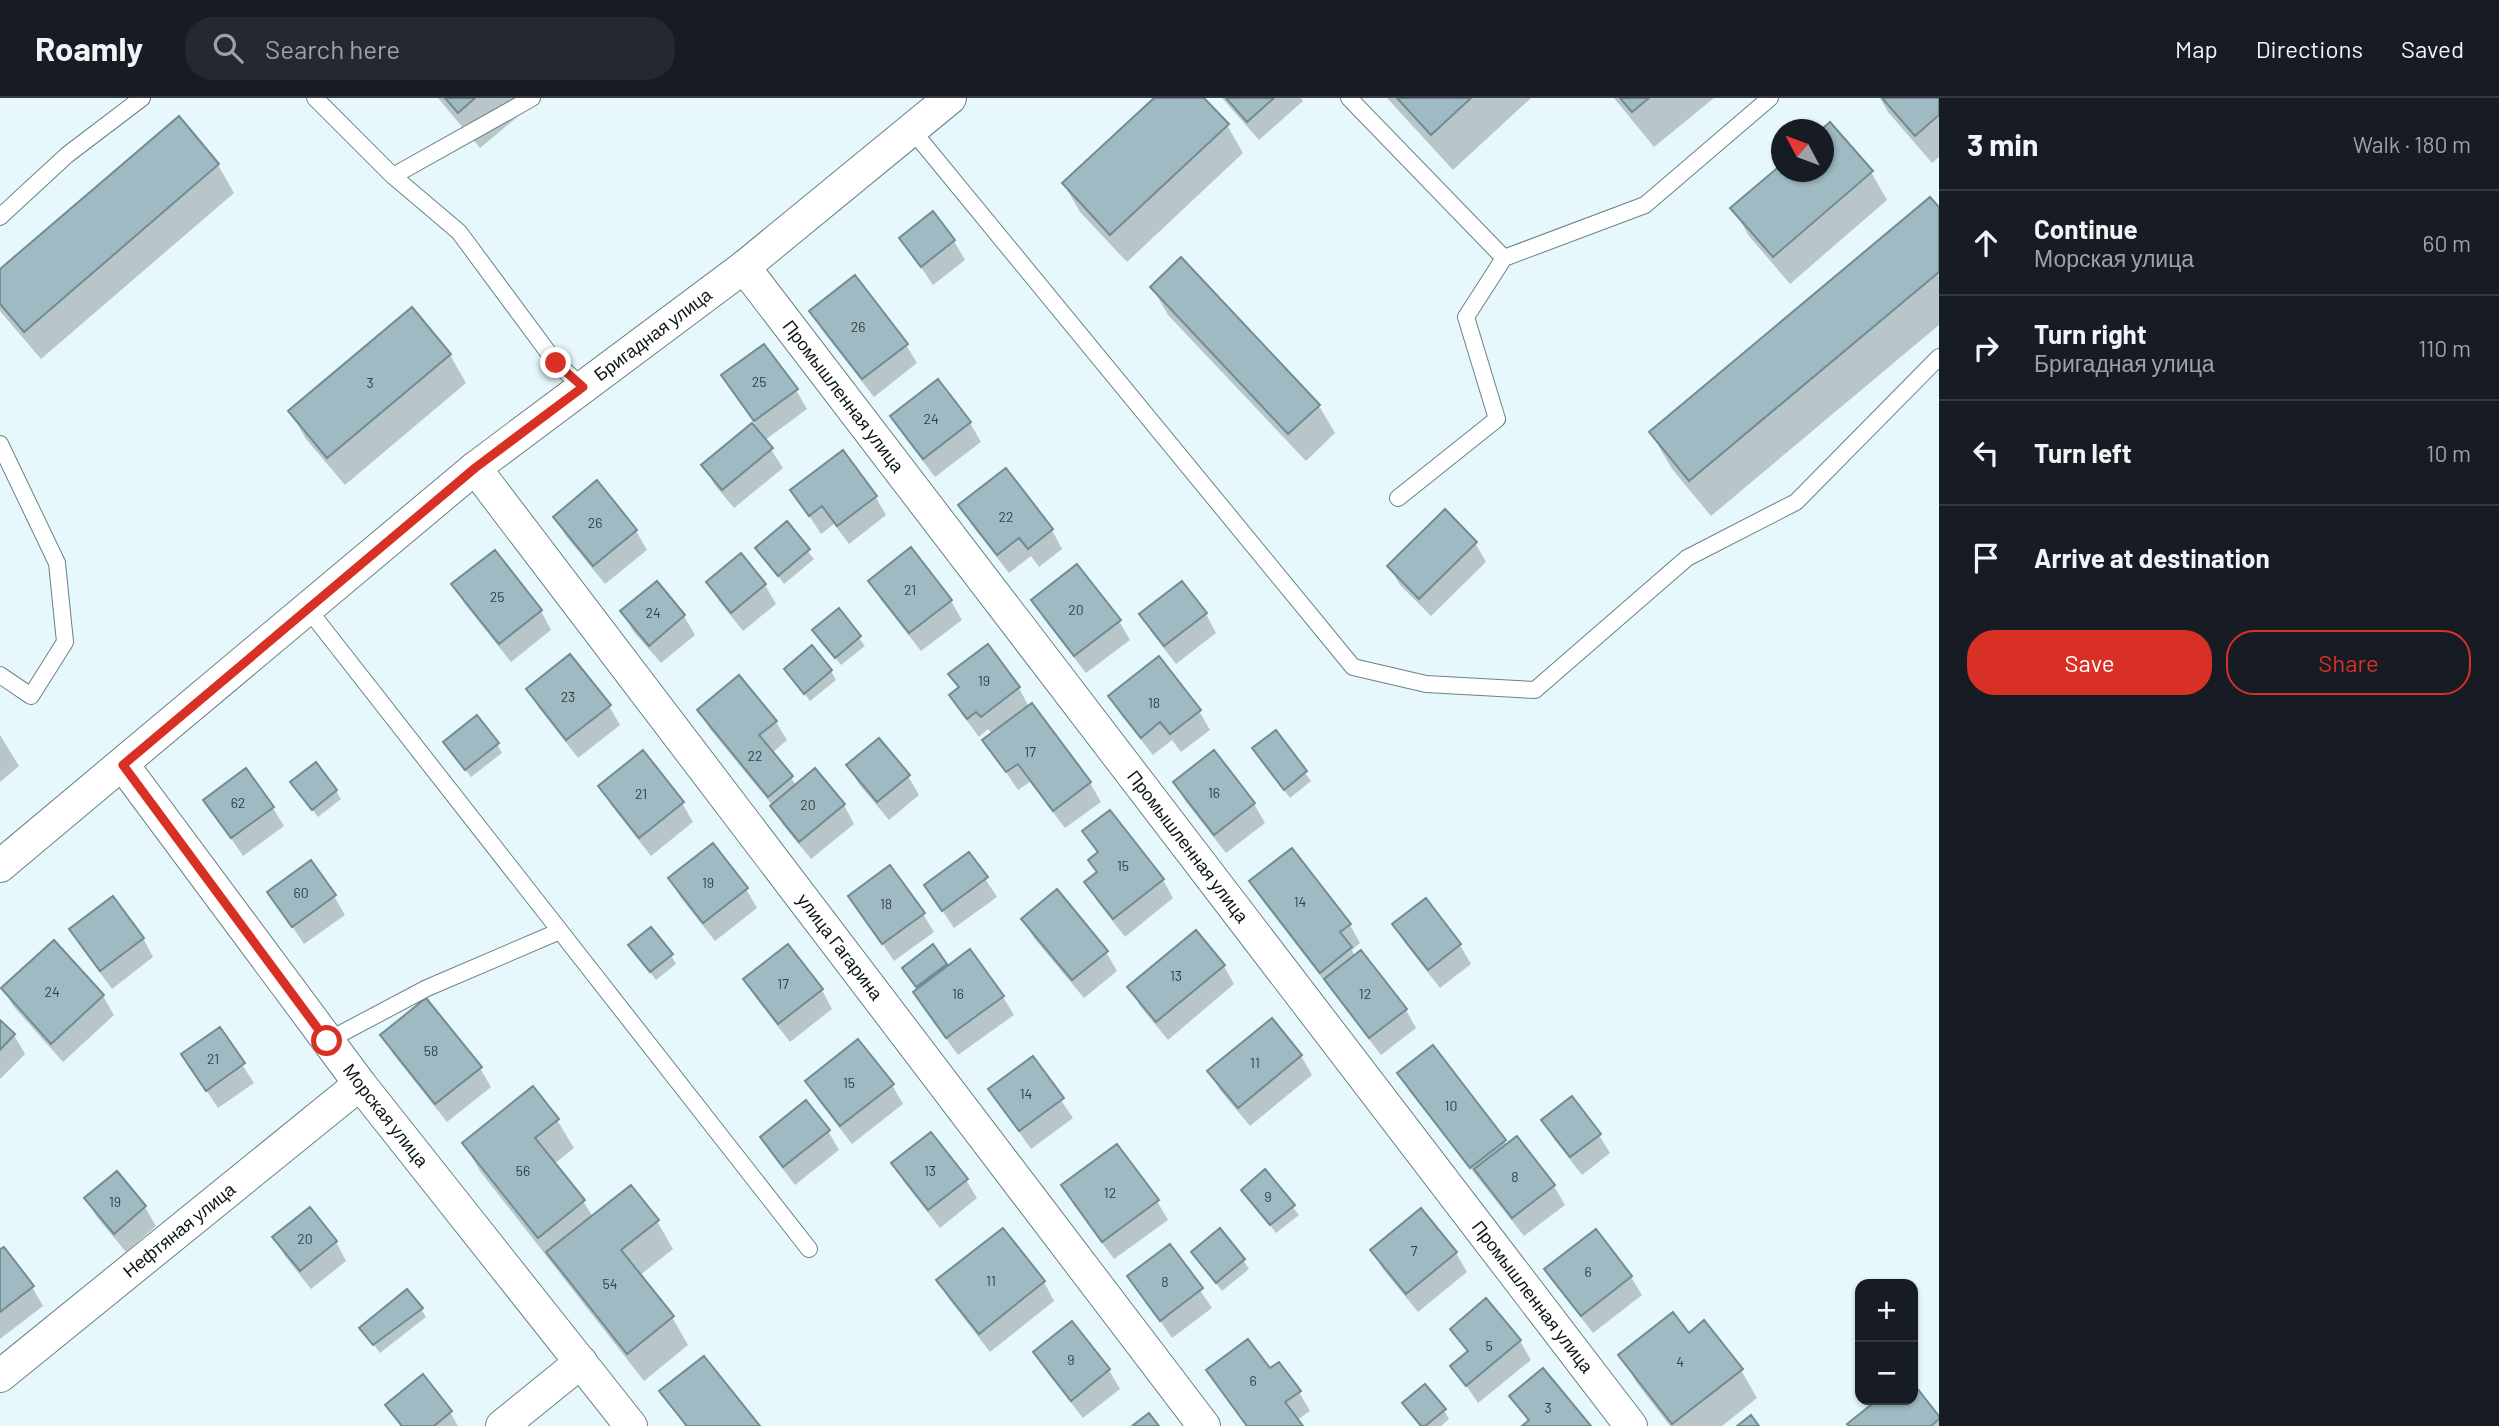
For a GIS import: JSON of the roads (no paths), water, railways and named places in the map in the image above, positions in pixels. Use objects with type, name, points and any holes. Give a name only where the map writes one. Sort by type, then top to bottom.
[{"type":"street","name":"Бригадная улица","points":[[0,866],[475,468],[744,267],[950,98]]},
{"type":"street","name":"Промышленная улица","points":[[744,267],[1631,1426]]},
{"type":"street","name":"улица Гагарина","points":[[475,468],[1204,1426]]},
{"type":"street","name":"Морская улица","points":[[123,765],[360,1084],[631,1426]]},
{"type":"street","name":"Нефтяная улица","points":[[0,1376],[360,1084]]},
{"type":"street","points":[[502,1426],[581,1362]]},
{"type":"lane","points":[[0,217],[67,155],[142,98]]},
{"type":"lane","points":[[315,98],[393,176],[459,232],[556,363],[583,387]]},
{"type":"lane","points":[[393,176],[532,98]]},
{"type":"lane","points":[[1349,98],[1504,258]]},
{"type":"lane","points":[[1398,498],[1497,419],[1466,317],[1504,258],[1645,205],[1770,98]]},
{"type":"lane","points":[[912,130],[1353,667],[1426,684],[1535,690],[1687,558],[1796,502],[1939,357]]},
{"type":"lane","points":[[0,444],[57,563],[65,642],[31,696],[0,675]]},
{"type":"lane","points":[[309,609],[809,1249]]},
{"type":"lane","points":[[327,1041],[427,988],[560,931]]}]
